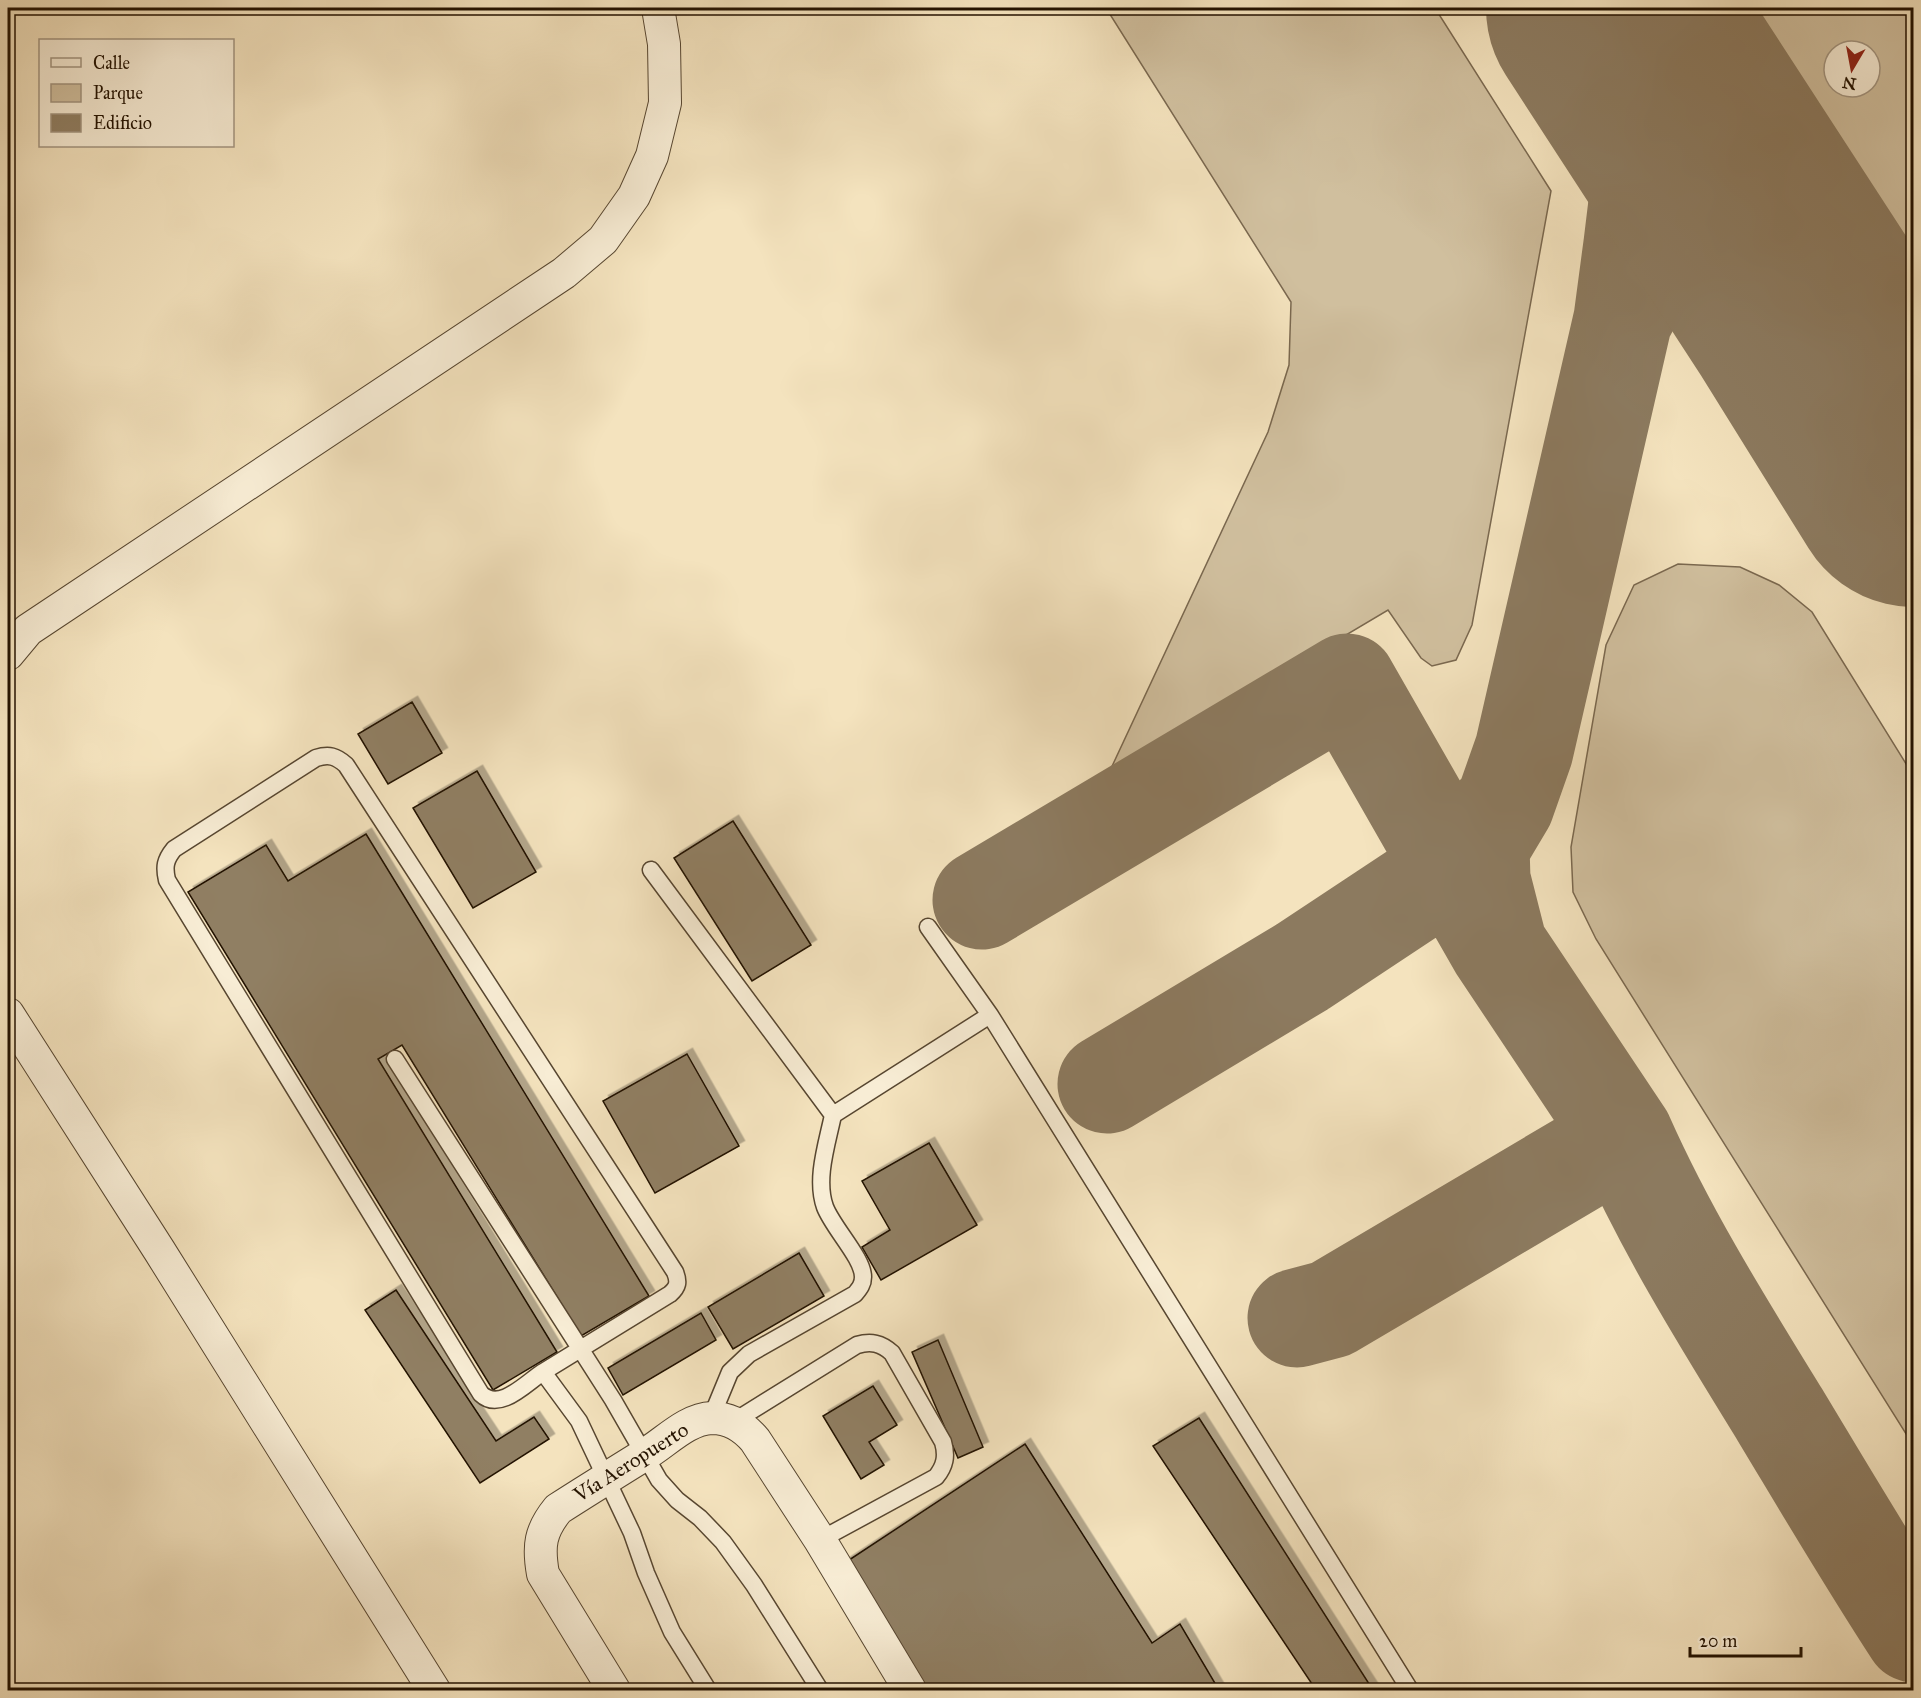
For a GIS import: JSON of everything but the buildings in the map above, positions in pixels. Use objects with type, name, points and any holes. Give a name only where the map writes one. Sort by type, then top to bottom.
[{"type":"street","points":[[8,654],[28,630],[564,273],[603,240],[634,196],[652,156],[665,104],[664,44],[658,8]]},
{"type":"street","points":[[8,1014],[434,1690]]},
{"type":"street","points":[[722,1420],[748,1431],[755,1440],[820,1540],[910,1690]]},
{"type":"street","name":"Vía Aeropuerto","points":[[615,1690],[543,1574],[539,1555],[541,1538],[548,1522],[558,1509],[689,1424],[722,1420]]},
{"type":"lane","points":[[327,755],[338,758],[346,765],[675,1272],[678,1280],[676,1289],[670,1294],[543,1372],[503,1399],[487,1400],[481,1394],[167,880],[164,869],[166,858],[174,849],[316,758],[327,755]]},
{"type":"lane","points":[[651,870],[833,1115]]},
{"type":"lane","points":[[928,927],[990,1015],[1410,1690]]},
{"type":"lane","points":[[722,1420],[730,1372],[749,1354],[855,1294],[861,1286],[863,1276],[860,1265],[832,1221],[825,1206],[821,1186],[833,1115],[990,1015]]},
{"type":"lane","points":[[395,1059],[646,1454],[659,1480],[676,1500],[700,1518],[723,1542],[754,1585],[820,1690]]},
{"type":"lane","points":[[722,1420],[857,1345],[875,1342],[892,1353],[943,1442],[946,1451],[942,1470],[936,1477],[820,1540]]},
{"type":"lane","points":[[543,1372],[579,1421],[632,1533],[646,1573],[672,1632],[708,1690]]},
{"type":"green space","points":[[1106,8],[1435,8],[1551,191],[1472,625],[1456,660],[1432,666],[1421,658],[1388,610],[1107,777],[1268,432],[1289,365],[1291,302]]},
{"type":"green space","points":[[1743,8],[1913,8],[1913,277]]},
{"type":"green space","points":[[1678,564],[1740,567],[1779,585],[1812,612],[1913,775],[1913,1445],[1596,939],[1573,892],[1571,847],[1606,645],[1634,585]]},
{"type":"taxiway","points":[[1496,939],[1481,880],[1480,846],[1505,804],[1524,750],[1623,319],[1642,170],[1642,108],[1620,23]]},
{"type":"taxiway","points":[[1623,319],[1637,293],[1658,275],[1681,265],[1702,260],[1727,262],[1754,272],[1777,283],[1805,308]]},
{"type":"taxiway","points":[[982,900],[1347,683],[1498,947],[1624,1136],[1697,1278],[1914,1633]]},
{"type":"taxiway","points":[[1107,1084],[1302,967],[1453,867],[1495,815]]},
{"type":"taxiway","points":[[1297,1318],[1331,1309],[1624,1136]]},
{"type":"runway","points":[[1610,8],[1805,308],[1914,483]]}]
